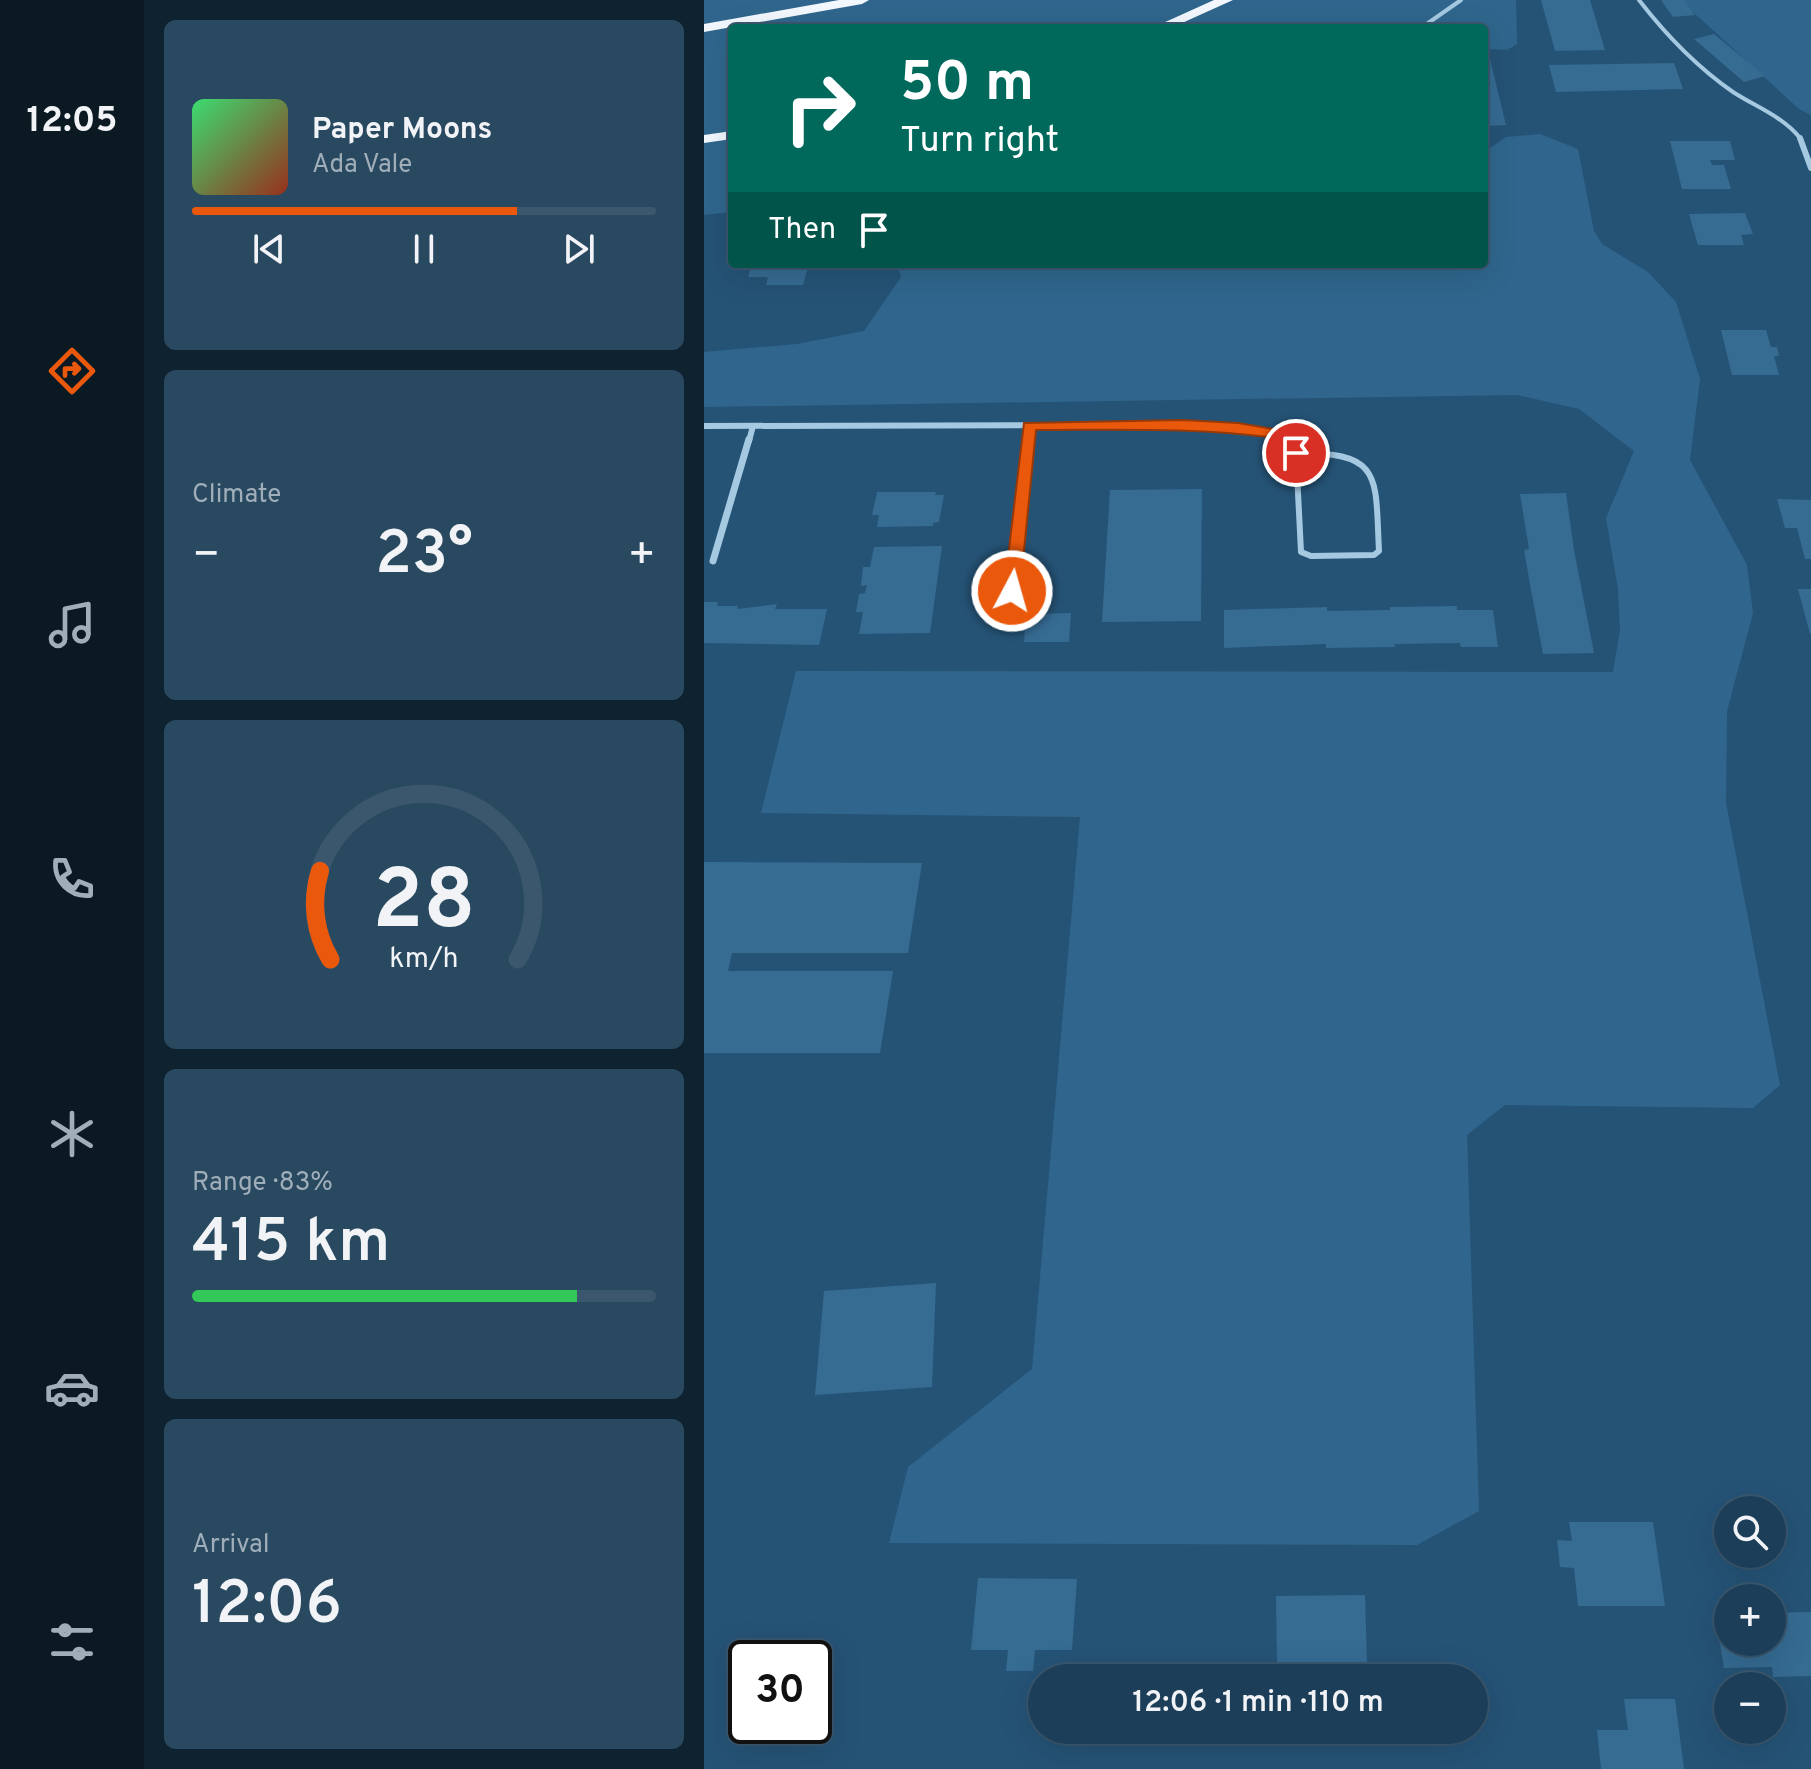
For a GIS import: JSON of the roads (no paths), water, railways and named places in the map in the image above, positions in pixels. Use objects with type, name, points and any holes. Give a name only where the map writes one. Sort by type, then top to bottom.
[{"type":"highway","points":[[704,28],[862,0]]},
{"type":"highway","points":[[1169,24],[1226,0]]},
{"type":"highway","points":[[704,139],[728,136]]},
{"type":"street","points":[[1800,138],[1811,168]]},
{"type":"street","points":[[704,426],[1204,426],[1287,436]]},
{"type":"street","points":[[713,561],[753,426]]},
{"type":"street","points":[[1012,591],[1030,426]]},
{"type":"lane","points":[[1427,24],[1461,0]]},
{"type":"lane","points":[[1639,0],[1658,26],[1732,91],[1781,120],[1800,138]]},
{"type":"lane","points":[[1287,436],[1296,453],[1301,552],[1311,556],[1374,555],[1379,551],[1375,482],[1368,472],[1353,456],[1344,453],[1296,453]]}]
